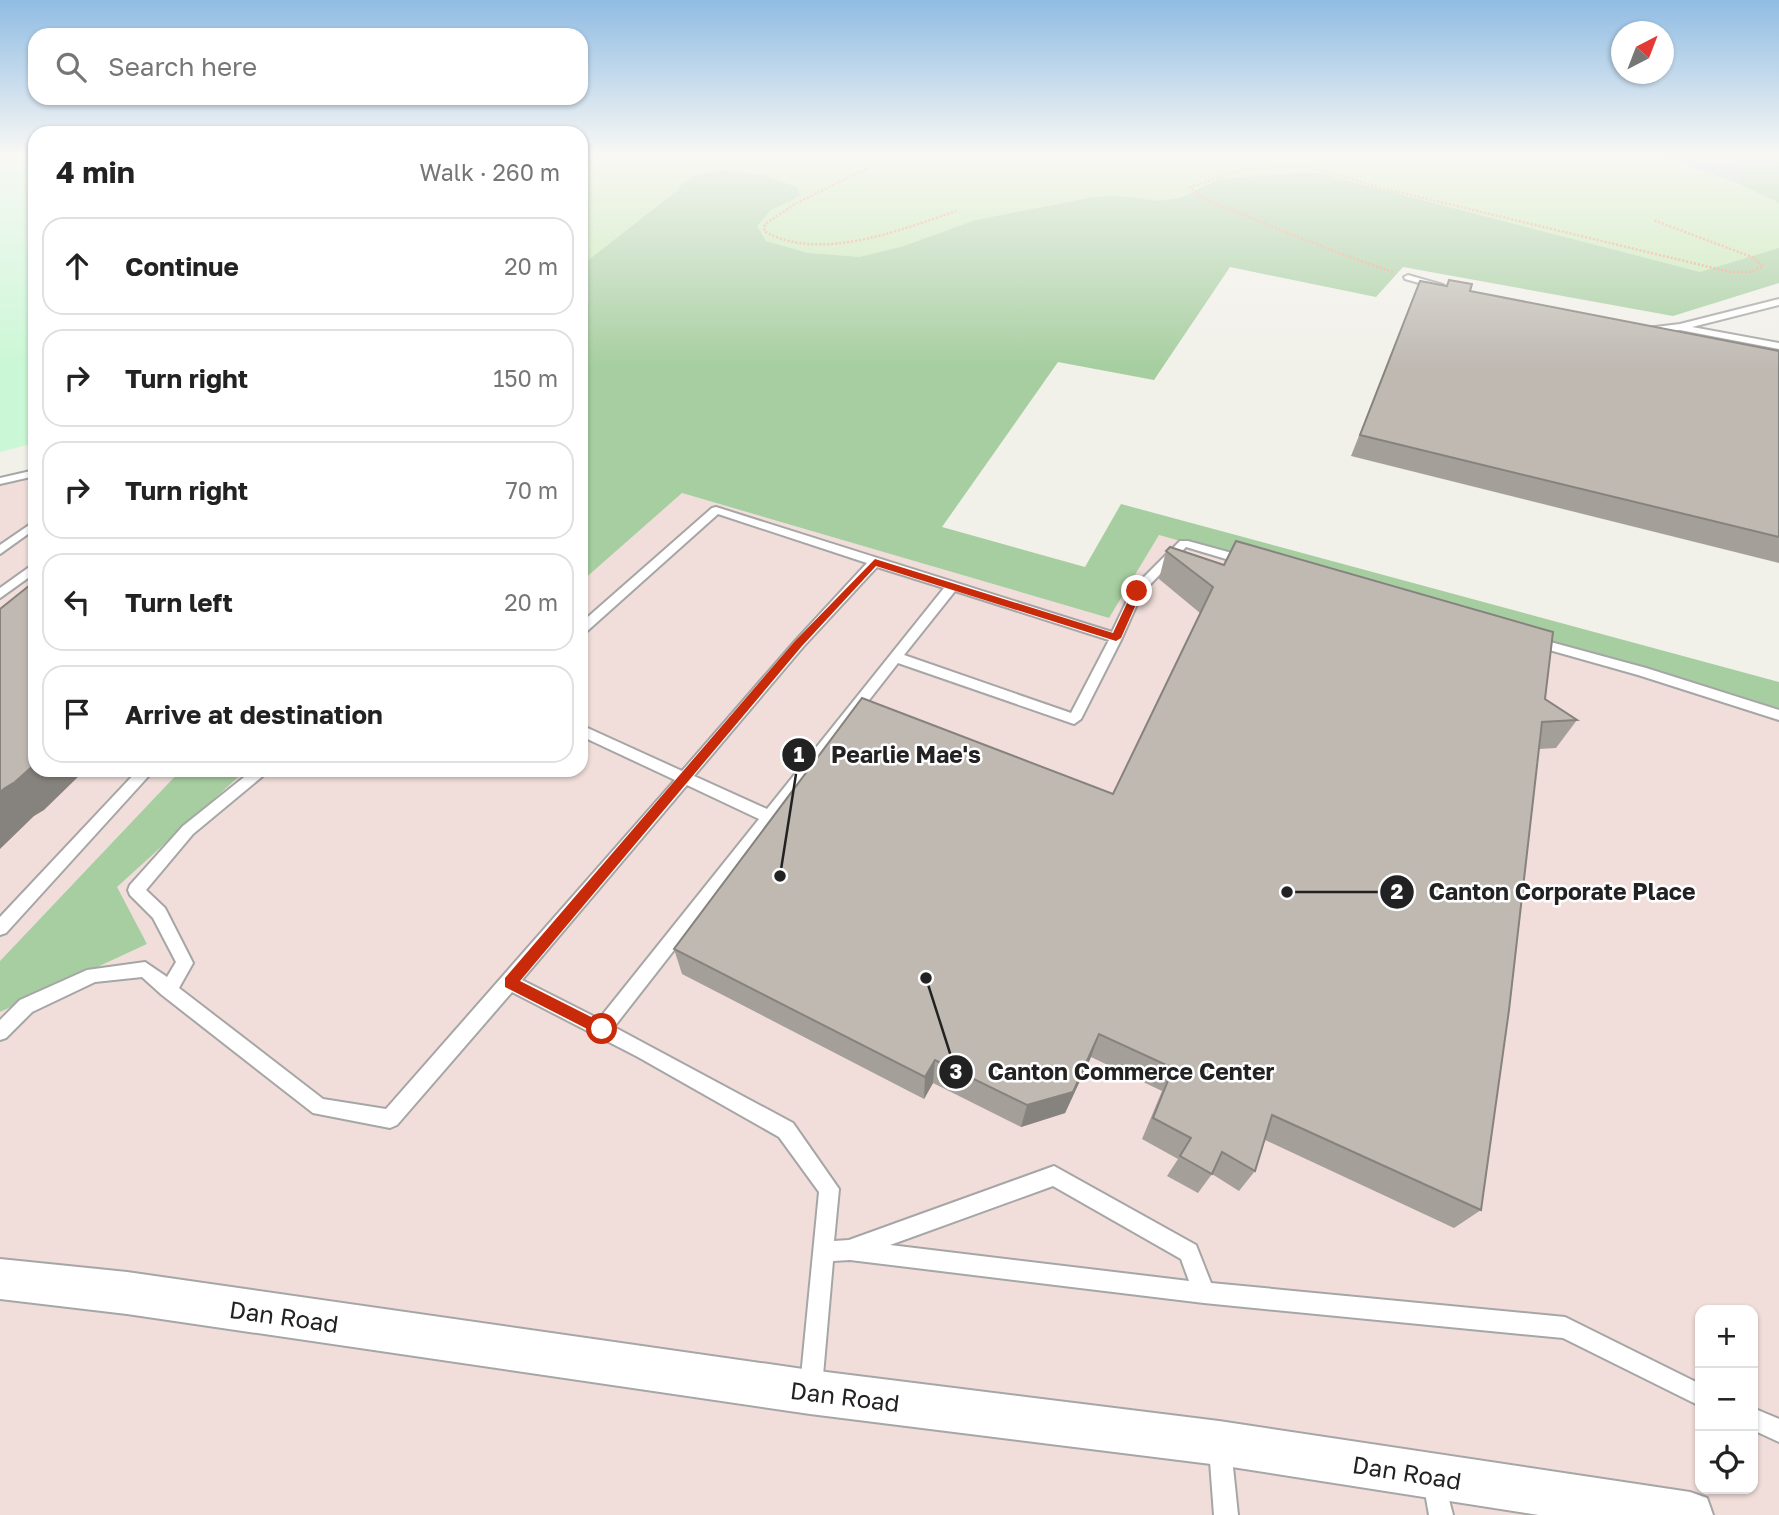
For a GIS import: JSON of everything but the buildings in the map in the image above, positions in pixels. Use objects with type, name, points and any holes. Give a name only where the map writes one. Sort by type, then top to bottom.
[{"type":"street","name":"Dan Road","points":[[3,1284],[127,1293],[810,1392],[1219,1443],[1437,1495],[1690,1515]]},
{"type":"lane","points":[[1408,277],[1455,291]]},
{"type":"lane","points":[[1632,333],[1681,327],[1779,302]]},
{"type":"lane","points":[[1681,327],[1779,346]]},
{"type":"lane","points":[[0,481],[28,474]]},
{"type":"lane","points":[[588,625],[716,510],[1116,638]]},
{"type":"lane","points":[[0,551],[28,529]]},
{"type":"lane","points":[[895,657],[1074,719],[1137,591],[1184,543],[1261,565]]},
{"type":"lane","points":[[0,1032],[26,1006],[93,975],[145,969],[168,990],[319,1107],[390,1119],[799,644],[875,562]]},
{"type":"lane","points":[[0,594],[28,572]]},
{"type":"lane","points":[[602,1029],[952,586]]},
{"type":"lane","points":[[1520,638],[1641,671],[1779,715]]},
{"type":"lane","points":[[588,733],[769,817]]},
{"type":"lane","points":[[0,928],[140,777]]},
{"type":"lane","points":[[168,990],[185,963],[159,914],[136,890],[188,830],[254,777]]},
{"type":"lane","points":[[510,982],[786,1130],[829,1189],[810,1392]]},
{"type":"lane","points":[[849,1250],[1054,1176],[1189,1252],[1203,1293]]},
{"type":"lane","points":[[824,1251],[849,1250],[1203,1293],[1565,1328],[1695,1393]]},
{"type":"lane","points":[[1758,1421],[1779,1431]]},
{"type":"lane","points":[[1219,1443],[1226,1515]]},
{"type":"path","points":[[765,227],[764,231],[772,239],[786,243],[837,244],[899,227]]},
{"type":"path","points":[[1272,227],[1324,249],[1408,277]]},
{"type":"path","points":[[1541,227],[1721,270],[1745,273],[1763,266],[1757,260],[1670,227]]},
{"type":"shaded area","points":[[28,478],[28,777],[174,777],[0,961],[0,484]]},
{"type":"shaded area","points":[[682,493],[1109,618],[1159,535],[1779,710],[1779,1515],[0,1515],[0,1012],[147,944],[116,887],[238,777],[588,777],[588,576]]},
{"type":"green space","points":[[0,227],[28,227],[28,445],[0,452]]},
{"type":"green space","points":[[588,227],[1779,227],[1779,266],[1723,285],[1499,243],[920,251],[588,327]]},
{"type":"green space","points":[[631,227],[757,227],[766,241],[808,253],[859,257],[901,247],[957,227],[1525,227],[1700,272],[1779,248],[1779,283],[1673,316],[1403,267],[1376,297],[1230,267],[1154,380],[1058,362],[942,527],[1085,567],[1121,504],[1779,682],[1779,710],[1159,535],[1109,618],[682,493],[588,576],[588,261]]},
{"type":"green space","points":[[174,777],[238,777],[117,887],[147,944],[0,1012],[0,961]]},
{"type":"place","name":"Pearlie Mae's","points":[[780,876]]},
{"type":"place","name":"Canton Corporate Place","points":[[1287,892]]},
{"type":"place","name":"Canton Commerce Center","points":[[926,978]]},
{"type":"route","points":[[602,1029],[510,982],[799,644],[875,562],[1116,638],[1137,591]]}]
